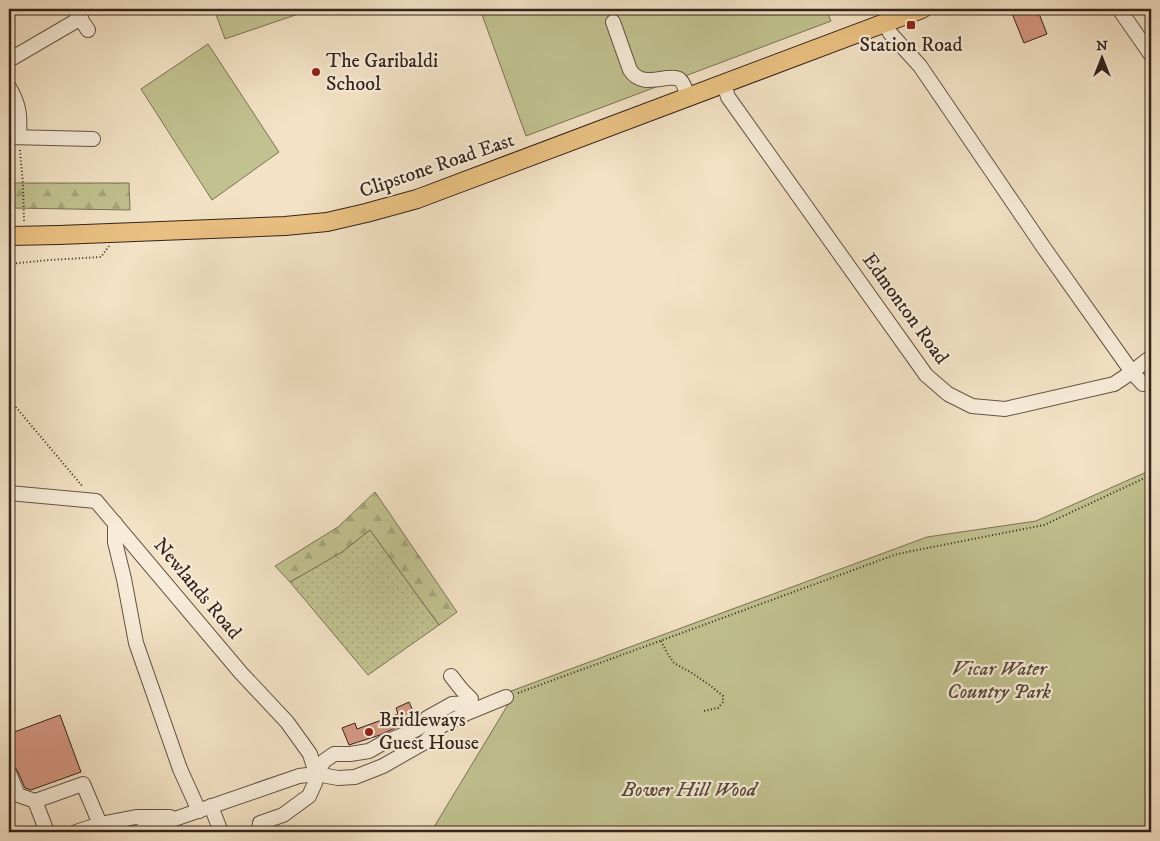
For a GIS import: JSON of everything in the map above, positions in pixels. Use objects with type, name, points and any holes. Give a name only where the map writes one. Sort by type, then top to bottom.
[{"type":"main road","name":"Clipstone Road East","points":[[16,236],[285,226],[327,222],[366,213],[417,199],[921,9]]},
{"type":"street","points":[[1119,9],[1151,55]]},
{"type":"street","points":[[9,60],[81,19]]},
{"type":"street","points":[[613,22],[630,70],[634,76],[650,80],[677,78],[681,80],[688,97]]},
{"type":"street","points":[[884,22],[890,33],[920,66],[1044,248],[1132,372],[1143,384]]},
{"type":"street","name":"Edmonton Road","points":[[724,84],[728,97],[926,375],[948,394],[972,406],[1005,409],[1114,384],[1151,357]]},
{"type":"street","points":[[9,87],[18,105],[20,116],[14,137],[93,139]]},
{"type":"street","points":[[9,494],[96,501]]},
{"type":"street","name":"Newlands Road","points":[[96,501],[241,673],[287,722],[310,754],[316,774]]},
{"type":"street","points":[[115,523],[115,542],[136,643],[180,769],[220,832]]},
{"type":"street","points":[[259,832],[260,823],[283,815],[309,796],[316,774],[324,761],[334,754],[369,752],[383,743],[415,730],[423,725],[427,718],[452,704],[467,703],[471,699],[451,676]]},
{"type":"street","points":[[137,832],[299,776],[316,774],[338,778],[355,777],[383,766],[425,742],[441,726],[467,713],[506,698]]},
{"type":"street","points":[[9,773],[18,795],[34,801],[83,784],[100,824]]},
{"type":"street","points":[[34,801],[47,832]]},
{"type":"street","points":[[76,832],[100,824],[136,817],[181,817]]},
{"type":"path","points":[[14,137],[24,185],[16,236]]},
{"type":"path","points":[[9,264],[101,257],[120,233]]},
{"type":"path","points":[[9,399],[96,501]]},
{"type":"path","points":[[506,698],[897,554],[1044,525],[1151,476]]},
{"type":"path","points":[[661,641],[674,663],[698,677],[723,696],[723,702],[718,708],[704,711]]},
{"type":"green space","points":[[214,9],[310,9],[310,10],[225,39]]},
{"type":"green space","points":[[480,9],[826,9],[831,21],[526,136]]},
{"type":"green space","points":[[208,44],[279,152],[212,200],[141,89]]},
{"type":"green space","points":[[9,183],[129,183],[130,210],[9,208]]},
{"type":"green space","name":"Vicar Water Country Park","points":[[1151,470],[1151,832],[431,832],[512,698],[511,691],[927,537],[1036,521]]},
{"type":"green space","points":[[375,492],[457,612],[439,625],[370,530],[342,552],[290,582],[275,566],[338,527]]},
{"type":"green space","points":[[370,530],[439,625],[368,675],[290,582],[342,552]]},
{"type":"building","points":[[1016,9],[1033,9],[1034,12],[1038,11],[1047,34],[1024,43],[1011,11]]},
{"type":"building","name":"Bridleways Guest House","points":[[409,702],[414,713],[411,715],[414,719],[380,735],[349,745],[342,728],[355,723],[357,729],[398,714],[396,708]]},
{"type":"building","points":[[60,715],[81,772],[31,790],[25,788],[9,754],[9,734]]},
{"type":"place","name":"Station Road","points":[[911,25]]},
{"type":"place","name":"The Garibaldi School","points":[[316,72]]},
{"type":"place","name":"Bridleways Guest House","points":[[369,732]]},
{"type":"park label","name":"Bower Hill Wood","points":[[689,790]]}]
